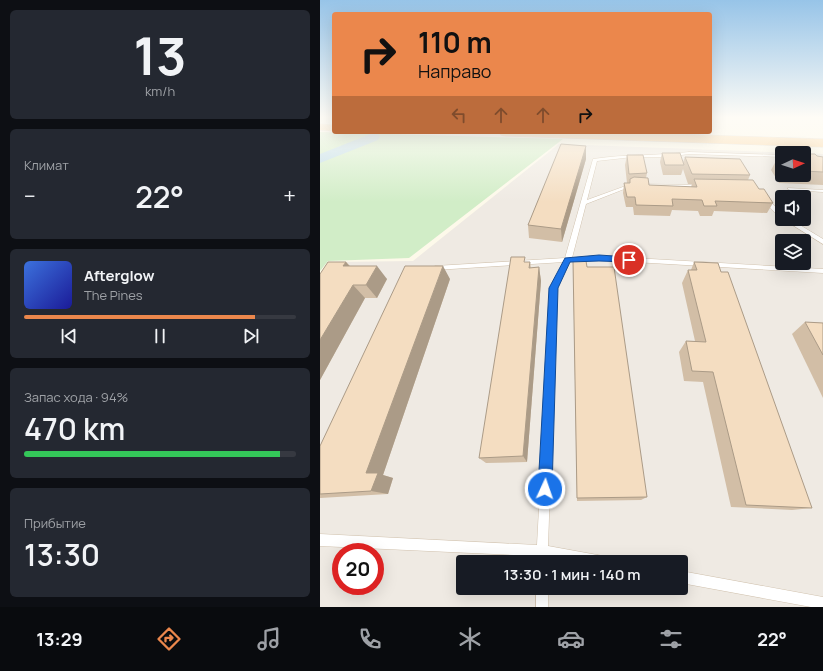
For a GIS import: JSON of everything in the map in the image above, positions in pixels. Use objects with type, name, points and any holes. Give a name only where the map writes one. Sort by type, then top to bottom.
[{"type":"lane","points":[[542,555],[554,288],[568,260],[595,160],[633,156],[666,156],[689,153],[775,156]]},
{"type":"lane","points":[[583,203],[631,184],[708,187]]},
{"type":"lane","points":[[790,189],[823,191]]},
{"type":"lane","points":[[760,194],[775,210]]},
{"type":"lane","points":[[797,226],[823,242]]},
{"type":"lane","points":[[425,268],[599,258],[823,271]]},
{"type":"lane","points":[[320,540],[528,555]]},
{"type":"lane","points":[[688,578],[823,603]]},
{"type":"lane","points":[[542,595],[542,607]]},
{"type":"shaded area","points":[[557,145],[775,152],[775,182],[811,182],[811,153],[823,154],[823,607],[320,607],[320,279],[333,262],[413,261]]},
{"type":"green space","points":[[320,145],[555,145],[409,258],[328,261],[320,271]]},
{"type":"building","points":[[560,145],[586,146],[561,229],[528,225]]},
{"type":"building","points":[[662,153],[680,153],[684,165],[665,165]]},
{"type":"building","points":[[811,154],[823,157],[823,172],[811,171]]},
{"type":"building","points":[[627,155],[643,155],[647,173],[629,174]]},
{"type":"building","points":[[685,157],[740,159],[750,175],[692,174]]},
{"type":"building","points":[[634,177],[648,178],[649,185],[697,187],[694,179],[753,180],[759,189],[764,189],[773,203],[715,201],[717,206],[704,206],[702,200],[672,199],[673,206],[636,205],[635,197],[627,197],[624,183],[630,183],[630,179]]},
{"type":"building","points":[[511,257],[525,257],[524,262],[530,262],[529,268],[539,267],[523,456],[479,458]]},
{"type":"building","points":[[573,261],[586,261],[587,267],[614,267],[647,497],[577,498]]},
{"type":"building","points":[[328,262],[346,262],[343,266],[377,266],[366,285],[353,285],[320,340],[320,274]]},
{"type":"building","points":[[694,262],[718,263],[721,272],[728,272],[812,508],[746,505],[713,372],[692,371],[686,341],[706,342],[688,270],[697,270]]},
{"type":"building","points":[[405,266],[443,266],[366,473],[378,473],[371,491],[320,494],[320,446]]},
{"type":"building","points":[[805,322],[823,323],[823,355]]},
{"type":"waterway","points":[[320,159],[353,145]]},
{"type":"route","points":[[545,489],[554,288],[568,260],[599,258],[629,260]]}]
